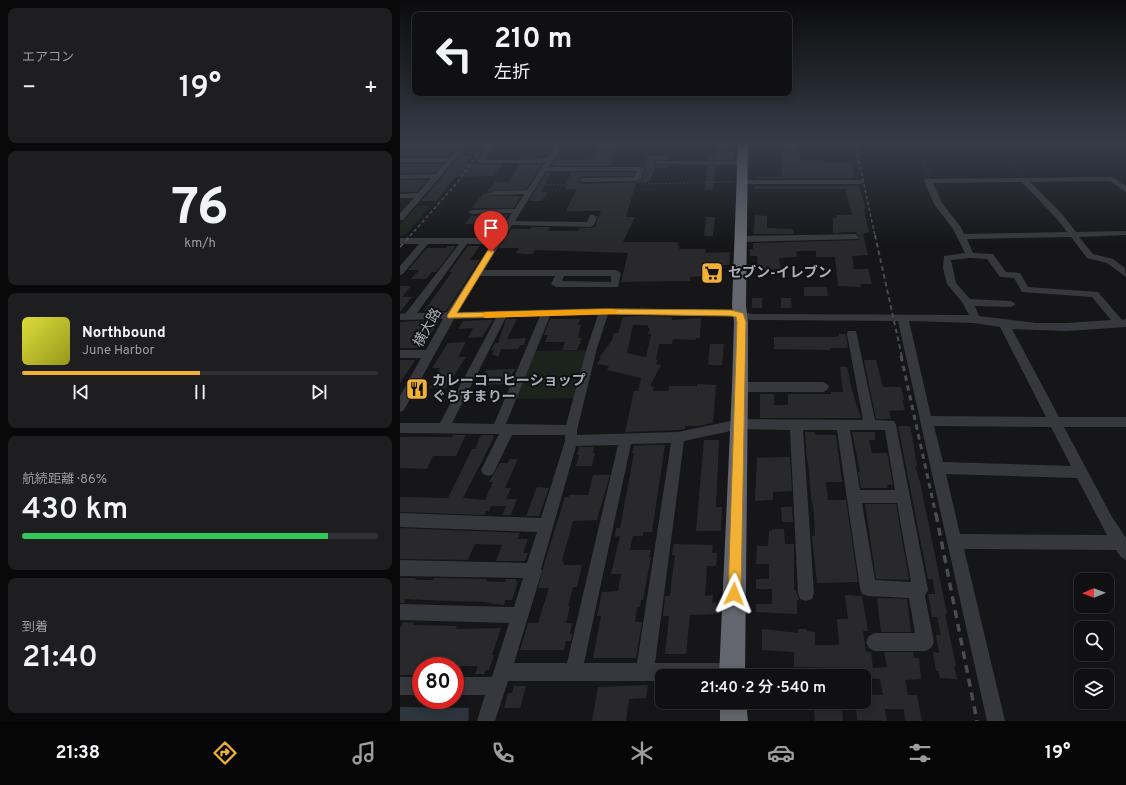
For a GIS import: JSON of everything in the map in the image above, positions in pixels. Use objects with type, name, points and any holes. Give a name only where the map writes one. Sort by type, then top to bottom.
[{"type":"highway","points":[[732,669],[740,424],[742,322],[740,315],[743,177]]},
{"type":"highway","points":[[733,709],[734,721]]},
{"type":"street","points":[[400,177],[413,177]]},
{"type":"street","points":[[400,218],[436,177]]},
{"type":"street","name":"横大路","points":[[401,402],[477,273],[497,241],[511,223],[539,177]]},
{"type":"street","points":[[583,180],[637,179],[638,177]]},
{"type":"street","points":[[970,255],[950,219],[938,204],[928,181],[1025,181],[1112,178],[1126,190]]},
{"type":"street","points":[[1025,181],[1060,217],[1090,256],[1109,259],[1118,265],[1126,274]]},
{"type":"street","points":[[743,182],[860,182]]},
{"type":"street","points":[[494,193],[530,192]]},
{"type":"street","points":[[400,196],[421,196]]},
{"type":"street","points":[[472,212],[518,211]]},
{"type":"street","points":[[511,223],[590,225],[593,216]]},
{"type":"street","points":[[961,237],[1126,233]]},
{"type":"street","points":[[741,239],[854,237]]},
{"type":"street","points":[[400,241],[497,241]]},
{"type":"street","points":[[400,272],[426,241]]},
{"type":"street","points":[[404,316],[465,241]]},
{"type":"street","points":[[974,319],[974,315],[967,302],[953,284],[947,264],[947,258],[970,255],[990,256],[1003,275],[1017,275],[1026,290],[1095,294],[1122,323]]},
{"type":"street","points":[[477,273],[561,273],[616,273],[615,285],[556,284],[561,273]]},
{"type":"street","points":[[967,302],[1011,304]]},
{"type":"street","points":[[404,316],[502,315],[604,311],[731,313],[752,317],[974,319],[1036,327],[1067,327],[1122,323]]},
{"type":"street","points":[[486,721],[534,571],[571,435],[592,348],[604,311]]},
{"type":"street","points":[[488,470],[546,313]]},
{"type":"street","points":[[443,428],[502,315]]},
{"type":"street","points":[[903,319],[996,721]]},
{"type":"street","points":[[1004,324],[1081,472],[1123,548]]},
{"type":"street","points":[[852,334],[870,425]]},
{"type":"street","points":[[400,354],[429,354]]},
{"type":"street","points":[[740,387],[823,387]]},
{"type":"street","points":[[927,421],[1126,422]]},
{"type":"street","points":[[400,428],[503,429],[626,439],[678,437],[740,424],[843,426],[890,425],[920,590],[868,588],[843,426]]},
{"type":"street","points":[[796,424],[806,593]]},
{"type":"street","points":[[645,671],[678,437]]},
{"type":"street","points":[[574,671],[626,439]]},
{"type":"street","points":[[938,468],[1081,472]]},
{"type":"street","points":[[854,497],[903,496]]},
{"type":"street","points":[[400,520],[547,525]]},
{"type":"street","points":[[954,541],[1123,548]]},
{"type":"street","points":[[400,568],[534,571]]},
{"type":"street","points":[[875,642],[926,642],[916,590]]},
{"type":"street","points":[[400,612],[520,616]]},
{"type":"street","points":[[464,685],[574,671],[655,671]]},
{"type":"street","points":[[400,686],[412,686]]},
{"type":"path","points":[[931,177],[934,182]]},
{"type":"path","points":[[1021,177],[1025,181]]},
{"type":"shaded area","points":[[417,206],[430,206],[407,233],[400,237],[400,225]]},
{"type":"shaded area","points":[[590,350],[575,398],[514,399],[533,351]]},
{"type":"shaded area","points":[[400,707],[412,707],[412,709],[469,708],[468,721],[400,721]]},
{"type":"building","points":[[442,177],[469,177],[455,177],[436,201],[421,201]]},
{"type":"building","points":[[512,177],[534,177],[526,189],[494,190],[489,192],[494,196],[521,196],[514,208],[472,208],[483,194],[486,194],[495,182],[508,182]]},
{"type":"building","points":[[544,177],[549,177],[541,192],[548,192],[542,201],[529,201]]},
{"type":"building","points":[[569,177],[582,177],[578,181],[583,184],[637,182],[642,179],[643,177],[651,177],[649,182],[636,183],[626,217],[635,217],[623,242],[678,242],[678,247],[680,246],[679,249],[706,249],[705,253],[730,252],[729,265],[717,265],[716,279],[704,279],[704,276],[690,277],[690,281],[621,282],[628,253],[535,250],[533,254],[524,254],[516,253],[519,248],[499,248],[511,229],[550,227],[548,231],[578,231],[580,228],[590,228],[595,226],[601,211],[566,211],[577,189],[565,189],[568,184],[565,184]]},
{"type":"building","points":[[706,177],[715,177],[713,190],[704,190]]},
{"type":"building","points":[[855,177],[855,178],[755,178]]},
{"type":"building","points":[[400,180],[428,180],[417,192],[400,192]]},
{"type":"building","points":[[755,186],[859,186],[865,206],[865,216],[869,232],[863,234],[868,255],[852,256],[854,269],[868,269],[872,284],[860,284],[861,287],[838,286],[835,257],[816,257],[816,251],[796,251],[797,257],[779,258],[781,269],[758,269],[757,256],[750,256],[750,249],[753,249],[753,243],[858,240],[860,237],[855,232],[833,233],[833,218],[837,218],[837,215],[852,215],[845,189],[755,189]]},
{"type":"building","points":[[472,215],[508,215],[503,223],[465,224]]},
{"type":"building","points":[[755,215],[767,216],[767,228],[793,229],[794,234],[753,234]]},
{"type":"building","points":[[706,217],[715,217],[713,236],[704,236]]},
{"type":"building","points":[[447,246],[456,246],[436,272],[432,272],[426,279],[411,279],[419,270],[408,270],[427,248],[446,248]]},
{"type":"building","points":[[468,246],[480,246],[470,260],[480,260],[446,311],[424,311],[452,272],[449,272]]},
{"type":"building","points":[[400,286],[411,286],[402,297],[412,297],[400,312]]},
{"type":"building","points":[[804,287],[827,287],[828,296],[804,296]]},
{"type":"building","points":[[752,298],[762,298],[762,308],[752,308]]},
{"type":"building","points":[[781,298],[791,298],[792,308],[781,308]]},
{"type":"building","points":[[623,317],[670,317],[672,320],[701,318],[700,338],[696,338],[696,340],[673,339],[672,344],[659,344],[656,359],[658,360],[656,364],[661,365],[650,386],[654,386],[653,391],[668,391],[669,386],[697,386],[697,384],[716,385],[713,423],[698,426],[685,426],[685,429],[678,430],[625,432],[634,391],[638,391],[641,378],[607,370],[609,366],[597,364],[601,358],[599,358],[612,340],[614,333],[618,333]],"holes":[[[633,325],[648,325],[648,328],[650,328],[648,334],[651,334],[646,357],[627,353]]]},
{"type":"building","points":[[506,319],[517,319],[507,339],[526,338],[524,345],[520,345],[518,349],[501,349],[498,357],[492,354],[494,350],[491,350],[495,343],[498,343]]},
{"type":"building","points":[[550,319],[581,319],[578,325],[581,325],[578,338],[582,338],[577,350],[562,350],[565,342],[545,342],[548,335],[544,335]]},
{"type":"building","points":[[493,320],[482,337],[468,338],[473,328],[458,329],[463,321]]},
{"type":"building","points":[[439,321],[422,348],[400,348],[400,322]]},
{"type":"building","points":[[839,334],[846,334],[848,348],[830,348],[830,350],[774,349],[774,337],[834,337],[839,336]]},
{"type":"building","points":[[466,342],[458,357],[466,357],[446,388],[429,388],[440,368],[432,368],[448,343]]},
{"type":"building","points":[[710,344],[724,344],[722,365],[708,365]]},
{"type":"building","points":[[400,360],[415,360],[400,383]]},
{"type":"building","points":[[864,360],[876,360],[883,387],[901,387],[904,400],[902,400],[905,410],[889,411],[891,419],[876,419]]},
{"type":"building","points":[[840,367],[847,367],[852,390],[861,418],[760,418],[760,394],[774,394],[774,405],[788,405],[788,394],[831,394],[831,392],[843,392]]},
{"type":"building","points":[[515,369],[508,384],[479,385],[486,370]]},
{"type":"building","points":[[898,426],[910,426],[917,466],[915,466],[920,482],[947,614],[945,614],[956,666],[954,666],[957,679],[940,678],[938,671],[936,671],[933,652],[939,653],[936,635],[941,635],[937,617],[932,617],[928,594],[935,594],[933,579],[928,579]]},
{"type":"building","points":[[805,432],[814,432],[816,435],[836,435],[842,482],[826,482],[828,500],[846,500],[858,582],[817,583],[812,536],[815,536],[814,513],[807,461]]},
{"type":"building","points":[[852,432],[875,432],[875,440],[869,440],[872,453],[887,453],[893,485],[887,485],[888,488],[861,488],[858,472],[860,472]]},
{"type":"building","points":[[453,435],[466,435],[456,456],[433,456],[427,469],[400,468],[400,437],[452,437]]},
{"type":"building","points":[[481,435],[494,435],[494,437],[463,498],[485,500],[493,482],[489,482],[500,463],[508,463],[509,459],[518,459],[505,488],[511,488],[506,499],[517,499],[511,515],[502,515],[506,506],[491,506],[489,511],[486,511],[485,515],[400,512],[400,497],[448,498],[472,449],[475,449]]},
{"type":"building","points":[[704,440],[719,440],[716,507],[722,507],[721,531],[696,531]]},
{"type":"building","points":[[665,445],[652,532],[643,532],[643,536],[633,536],[630,550],[651,550],[643,600],[641,600],[640,607],[637,607],[635,622],[642,622],[636,658],[593,658],[601,616],[597,616],[602,592],[618,591],[621,574],[611,574],[620,536],[615,537],[616,528],[620,528],[634,453],[632,453],[634,446]]},
{"type":"building","points":[[579,447],[594,447],[593,453],[595,453],[592,466],[576,466],[579,455],[577,455]]},
{"type":"building","points":[[790,457],[792,491],[773,492],[773,500],[755,501],[757,458]]},
{"type":"building","points":[[593,475],[610,475],[597,520],[573,521],[562,561],[564,561],[563,565],[582,565],[577,587],[573,587],[568,606],[570,606],[566,623],[572,623],[570,634],[572,634],[571,641],[566,641],[564,650],[520,650],[528,623],[538,623],[549,588],[538,588],[565,497],[569,497],[569,495],[588,495]]},
{"type":"building","points":[[537,487],[549,488],[539,516],[526,516]]},
{"type":"building","points":[[865,504],[896,504],[909,580],[876,579]]},
{"type":"building","points":[[781,507],[792,507],[793,522],[782,522]]},
{"type":"building","points":[[400,528],[520,533],[518,539],[528,539],[523,553],[528,553],[525,561],[496,561],[502,545],[475,544],[468,560],[400,559]]},
{"type":"building","points":[[772,529],[784,529],[785,544],[794,544],[794,590],[796,590],[799,600],[797,600],[797,614],[756,612],[756,604],[772,604],[772,589],[756,589],[756,579],[769,579],[769,564],[756,564],[757,546],[768,546],[769,531],[772,531]]},
{"type":"building","points":[[674,544],[713,545],[712,553],[717,553],[716,566],[707,566],[705,596],[713,595],[712,603],[716,602],[716,614],[690,615],[686,654],[665,654],[669,616],[663,616],[665,596],[670,596],[675,555],[672,555]]},
{"type":"building","points":[[400,578],[416,578],[415,580],[433,580],[434,578],[486,579],[486,581],[505,582],[506,579],[516,579],[516,581],[518,581],[512,600],[505,600],[504,605],[483,602],[405,599],[404,603],[400,603]]},
{"type":"building","points":[[845,595],[862,596],[868,631],[863,631],[866,652],[871,652],[873,668],[887,667],[884,652],[913,652],[914,658],[919,658],[921,679],[905,680],[908,695],[917,695],[922,721],[905,721],[904,709],[885,709],[887,721],[857,720],[856,709],[871,709],[871,694],[883,695],[880,679],[871,678],[871,669],[794,667],[794,652],[762,650],[762,629],[798,633],[798,629],[807,629],[807,631],[815,632],[815,645],[839,645],[837,619],[848,619]]},
{"type":"building","points":[[877,598],[907,599],[911,632],[881,632]]},
{"type":"building","points":[[403,622],[414,623],[413,625],[457,626],[456,629],[501,628],[492,655],[494,655],[489,670],[486,670],[484,674],[475,674],[478,666],[464,666],[464,657],[412,657],[412,675],[400,675],[400,628]]},
{"type":"building","points":[[648,685],[646,698],[629,699],[626,721],[592,721],[598,687]]},
{"type":"building","points":[[514,686],[526,686],[520,708],[504,708],[508,693],[512,693]]},
{"type":"building","points":[[814,709],[842,709],[843,721],[815,721]]},
{"type":"railway","points":[[410,236],[461,177]]},
{"type":"railway","points":[[862,177],[875,236]]},
{"type":"railway","points":[[400,247],[411,235]]},
{"type":"railway","points":[[875,235],[902,357]]},
{"type":"railway","points":[[901,356],[936,515]]},
{"type":"railway","points":[[936,514],[977,721]]},
{"type":"slow traffic","points":[[485,315],[614,311]]},
{"type":"place","name":"セブン-イレブン","points":[[712,273]]},
{"type":"place","name":"カレーコーヒーショップ ぐらすまりー","points":[[417,389]]},
{"type":"route","points":[[491,252],[451,316],[604,311],[731,313],[740,315],[742,322],[740,424],[734,594]]}]
